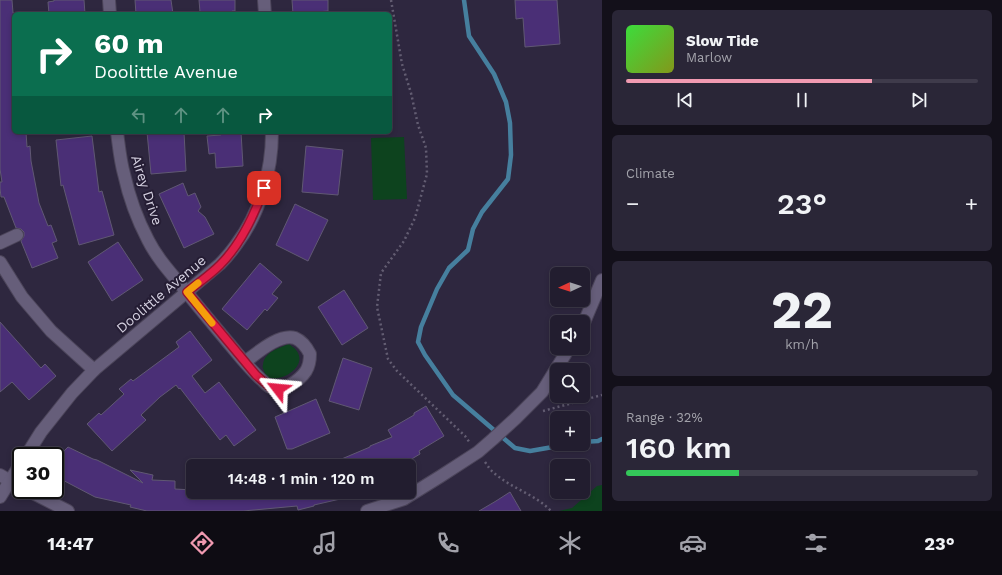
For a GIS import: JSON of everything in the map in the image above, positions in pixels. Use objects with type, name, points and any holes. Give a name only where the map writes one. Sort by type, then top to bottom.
[{"type":"street","points":[[109,0],[110,12]]},
{"type":"street","points":[[264,0],[265,12]]},
{"type":"street","name":"Airey Drive","points":[[117,134],[124,174],[136,214],[158,257],[245,362]]},
{"type":"street","name":"Doolittle Avenue","points":[[32,447],[41,432],[72,393],[94,370],[220,264],[236,245],[257,208],[264,188],[270,166],[272,134]]},
{"type":"street","points":[[0,243],[18,235]]},
{"type":"street","points":[[0,262],[22,297],[51,331],[94,370]]},
{"type":"street","points":[[587,315],[602,280]]},
{"type":"street","points":[[286,338],[294,338],[302,343],[310,354],[306,371],[298,380],[286,387],[278,389],[271,388],[256,375],[245,362],[267,345],[276,340],[286,338]]},
{"type":"street","points":[[367,511],[404,499],[478,452],[542,392],[565,355]]},
{"type":"street","points":[[0,497],[5,478]]},
{"type":"street","points":[[45,499],[68,511]]},
{"type":"path","points":[[391,0],[402,64],[411,93],[418,125],[426,148],[427,174],[415,218],[404,242],[381,273],[377,307],[388,359],[397,371],[465,436],[492,472],[540,502],[551,511]]},
{"type":"path","points":[[519,415],[535,413],[602,395]]},
{"type":"green space","points":[[404,137],[407,199],[373,200],[371,138]]},
{"type":"green space","points":[[289,344],[295,349],[299,357],[298,364],[294,370],[288,375],[280,378],[267,376],[263,367],[266,357],[273,351]]},
{"type":"green space","points":[[602,485],[602,511],[559,511],[572,508],[582,499],[590,499],[590,492],[597,486]]},
{"type":"building","points":[[0,0],[12,0],[12,134],[26,134],[27,147],[30,146],[31,161],[39,203],[48,226],[51,225],[57,241],[52,243],[58,258],[32,268],[21,241],[24,236],[24,232],[21,229],[16,228],[4,197],[1,197],[0,182],[2,182],[0,169]]},
{"type":"building","points":[[84,0],[85,12],[49,12],[48,2]]},
{"type":"building","points":[[135,0],[171,0],[173,12],[136,12]]},
{"type":"building","points":[[199,0],[235,0],[235,11],[200,12]]},
{"type":"building","points":[[292,0],[328,0],[328,11],[293,12]]},
{"type":"building","points":[[515,0],[557,0],[560,44],[525,47],[523,18],[516,19]]},
{"type":"building","points":[[147,134],[184,134],[186,171],[151,174]]},
{"type":"building","points":[[241,134],[243,166],[216,168],[215,153],[209,154],[207,136]]},
{"type":"building","points":[[92,136],[99,192],[102,191],[114,235],[79,245],[63,185],[61,186],[56,140]]},
{"type":"building","points":[[306,146],[343,150],[338,195],[302,192]]},
{"type":"building","points":[[183,183],[188,196],[195,193],[201,207],[198,211],[205,217],[214,234],[184,248],[159,194]]},
{"type":"building","points":[[295,204],[328,220],[308,261],[276,245]]},
{"type":"building","points":[[118,242],[143,280],[112,301],[88,262]]},
{"type":"building","points":[[260,263],[282,282],[272,294],[278,298],[267,311],[265,309],[247,330],[222,309]]},
{"type":"building","points":[[344,290],[368,328],[342,345],[318,307]]},
{"type":"building","points":[[0,322],[41,368],[45,364],[56,376],[29,400],[12,382],[0,392]]},
{"type":"building","points":[[190,331],[212,360],[192,376],[205,393],[219,382],[256,430],[234,446],[226,435],[220,440],[180,388],[179,389],[176,385],[160,397],[141,415],[146,420],[112,451],[87,424],[99,413],[101,415],[124,394],[119,389],[131,379],[133,381],[179,347],[176,342]]},
{"type":"building","points":[[343,358],[372,368],[359,410],[329,401]]},
{"type":"building","points":[[316,399],[330,433],[292,449],[287,449],[275,417]]},
{"type":"building","points":[[426,406],[444,436],[419,451],[420,454],[412,459],[342,459],[392,437],[388,430],[414,415],[414,413]]},
{"type":"building","points":[[68,447],[143,483],[130,470],[153,475],[152,480],[175,481],[175,489],[186,490],[186,499],[340,499],[298,510],[297,506],[243,511],[147,511],[130,507],[131,505],[95,497],[64,481],[64,451]]},
{"type":"building","points":[[510,492],[521,511],[479,511],[496,501]]},
{"type":"waterway","points":[[464,0],[469,36],[494,74],[506,102],[510,123],[511,155],[508,179],[482,212],[473,229],[468,250],[449,268],[437,289],[421,327],[418,342],[425,355],[453,395],[515,448],[530,451],[550,448]]},
{"type":"waterway","points":[[590,442],[602,439]]},
{"type":"slow traffic","points":[[198,283],[187,292],[212,323]]},
{"type":"route","points":[[264,188],[257,208],[236,245],[220,264],[187,292],[256,375],[271,388],[278,389]]}]
